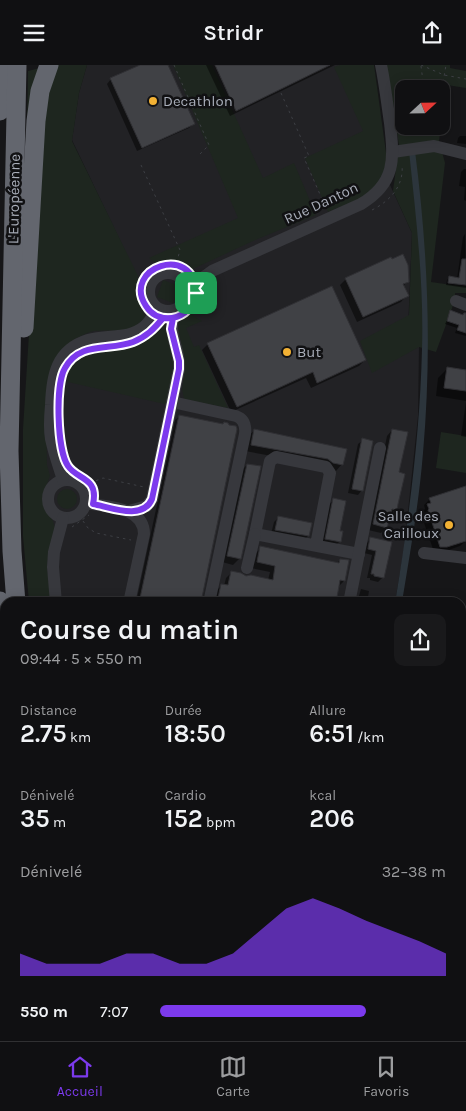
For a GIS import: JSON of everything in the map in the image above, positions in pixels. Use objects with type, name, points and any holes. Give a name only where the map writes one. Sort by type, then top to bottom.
[{"type":"highway","name":"L'Européenne","points":[[1,65],[11,77],[9,451],[16,597]]},
{"type":"highway","points":[[9,451],[19,392],[36,121],[42,83],[48,65]]},
{"type":"highway","name":"L'Européenne","points":[[0,111],[11,77]]},
{"type":"street","name":"Rue Danton","points":[[190,278],[212,271],[370,198],[383,186],[392,166],[404,150],[381,65]]},
{"type":"street","points":[[404,150],[439,146],[466,154]]},
{"type":"street","points":[[129,511],[147,506],[151,502],[179,365],[171,329],[175,314],[186,301],[190,278],[173,273],[165,273],[152,281],[149,287],[149,296],[156,312]]},
{"type":"street","points":[[63,480],[52,442],[50,425],[52,381],[60,361],[68,352],[90,339],[129,335],[138,331],[146,325],[156,312],[166,311],[175,314]]},
{"type":"street","points":[[172,402],[236,416],[241,418],[245,427],[210,597]]},
{"type":"street","points":[[350,597],[380,448]]},
{"type":"street","points":[[247,568],[270,461],[276,457],[326,467],[330,473],[316,545]]},
{"type":"street","points":[[63,480],[74,481],[81,485],[90,504],[79,515],[63,518],[53,511],[48,497],[53,486],[63,480]]},
{"type":"street","points":[[90,504],[129,511],[138,517],[142,523],[144,530],[130,597]]},
{"type":"street","points":[[55,597],[53,562],[63,518]]},
{"type":"street","points":[[255,534],[359,554]]},
{"type":"street","points":[[424,553],[466,559]]},
{"type":"path","points":[[174,65],[209,145],[199,155]]},
{"type":"path","points":[[421,65],[444,75],[466,79]]},
{"type":"path","points":[[421,65],[423,80]]},
{"type":"path","points":[[443,80],[446,65]]},
{"type":"path","points":[[281,93],[309,156],[304,159],[327,211]]},
{"type":"path","points":[[372,210],[388,200],[398,187],[403,171],[404,150]]},
{"type":"path","points":[[141,165],[180,250],[176,265]]},
{"type":"path","points":[[168,264],[176,265],[190,278],[196,293],[192,305],[186,313],[163,318],[146,307],[142,298],[142,287],[145,278],[152,270],[168,264]]},
{"type":"path","points":[[68,467],[89,483],[94,493],[90,504],[91,513],[70,529]]},
{"type":"path","points":[[89,483],[103,478],[154,489]]},
{"type":"path","points":[[82,521],[96,533],[142,542]]},
{"type":"shaded area","points":[[52,65],[87,65],[79,93],[72,141],[138,276],[137,296],[145,317],[138,324],[127,330],[94,331],[75,339],[46,411],[47,465],[50,476],[45,489],[43,505],[53,521],[55,529],[49,548],[47,568],[51,597],[29,597],[23,536],[23,429],[37,206],[26,205],[28,71]]},
{"type":"shaded area","points":[[87,65],[350,65],[363,126],[412,233],[407,353],[419,346],[418,416],[404,549],[396,597],[51,597],[47,568],[49,548],[33,498],[45,320],[139,305],[137,276],[72,140],[79,93]]},
{"type":"shaded area","points":[[173,65],[212,65],[263,178],[294,163],[316,215],[253,241],[193,269],[177,264],[158,265],[149,258],[238,218]]},
{"type":"shaded area","points":[[340,65],[374,65],[387,160],[380,181],[374,189],[358,200],[328,212],[305,158],[363,131],[334,67]]},
{"type":"shaded area","points":[[386,65],[450,65],[450,68],[466,71],[466,88],[450,85],[450,80],[395,80],[395,116]]},
{"type":"shaded area","points":[[398,135],[440,135],[439,141],[445,163],[431,282],[466,287],[466,293],[455,293],[455,300],[436,352],[419,347],[372,373],[360,341],[409,315],[412,233],[393,191],[399,146]]},
{"type":"shaded area","points":[[409,151],[415,151],[426,264],[428,339],[426,415],[417,509],[403,597],[396,597],[413,476],[421,381],[421,275]]},
{"type":"shaded area","points":[[163,280],[179,286],[173,303],[157,297]]},
{"type":"shaded area","points":[[190,314],[202,321],[186,328],[194,347],[199,345],[228,408],[184,399],[182,389],[185,369],[178,323]]},
{"type":"shaded area","points":[[156,323],[166,324],[175,366],[169,405],[68,382],[67,372],[69,366],[83,352],[99,346],[131,343],[139,340]]},
{"type":"shaded area","points":[[441,432],[466,436],[466,473],[436,468]]},
{"type":"shaded area","points":[[67,489],[74,492],[77,499],[74,506],[67,509],[60,506],[57,499],[60,492]]},
{"type":"building","name":"Decathlon","points":[[140,65],[168,65],[195,124],[142,148],[110,78]]},
{"type":"building","points":[[215,65],[330,65],[236,111]]},
{"type":"building","points":[[403,254],[408,265],[409,282],[403,284],[409,296],[363,317],[345,278],[391,257],[392,259]]},
{"type":"building","points":[[462,259],[466,259],[466,285],[448,283],[449,276],[459,278]]},
{"type":"building","name":"But","points":[[332,286],[366,360],[317,383],[313,372],[237,407],[207,343]]},
{"type":"building","points":[[450,310],[463,315],[466,313],[466,333],[457,330],[459,325],[447,321]]},
{"type":"building","points":[[447,367],[466,370],[466,391],[444,388]]},
{"type":"building","points":[[179,415],[223,424],[224,422],[236,426],[237,429],[202,597],[140,597]]},
{"type":"building","points":[[254,429],[347,449],[343,465],[333,463],[328,459],[251,445]]},
{"type":"building","points":[[392,429],[408,432],[399,472],[405,474],[397,510],[392,509],[387,528],[373,524]]},
{"type":"building","points":[[362,438],[373,441],[363,491],[352,489]]},
{"type":"building","points":[[247,464],[261,466],[241,559],[227,556]]},
{"type":"building","name":"Salle des Cailloux","points":[[466,486],[466,541],[447,547],[440,547],[428,510],[427,504],[431,503],[429,498]]},
{"type":"building","points":[[333,498],[346,501],[340,531],[343,531],[341,542],[325,539]]},
{"type":"building","points":[[278,516],[312,523],[309,536],[275,530]]},
{"type":"building","points":[[370,537],[392,542],[384,578],[371,574],[376,551],[368,549]]},
{"type":"building","points":[[260,546],[339,563],[340,559],[349,560],[345,581],[340,580],[337,597],[218,597],[221,584],[228,585],[231,571],[246,576],[251,575],[273,580],[275,566],[257,562]]},
{"type":"place","name":"Decathlon","points":[[153,101]]},
{"type":"place","name":"But","points":[[287,352]]},
{"type":"place","name":"Salle des Cailloux","points":[[449,525]]},
{"type":"route","points":[[196,293],[190,274],[176,265],[159,266],[148,273],[145,278],[141,293],[146,307],[158,317],[173,318],[171,329],[179,365],[152,499],[147,506],[140,510],[132,511],[93,504],[94,493],[85,479],[67,465],[60,438],[58,426],[61,379],[64,369],[70,361],[84,351],[135,341],[149,334],[163,318],[173,318],[186,313],[192,305],[196,293]]}]
